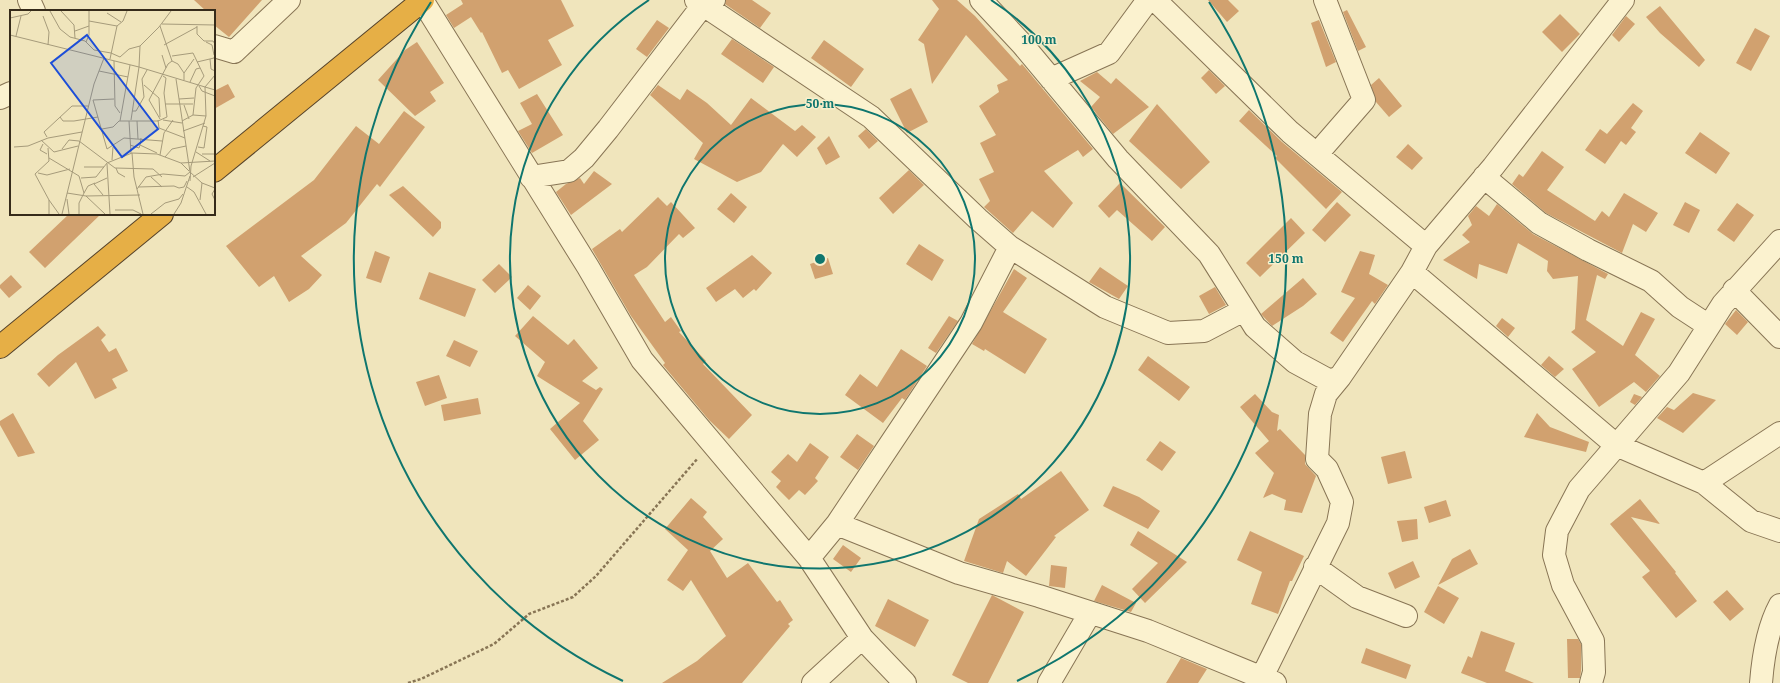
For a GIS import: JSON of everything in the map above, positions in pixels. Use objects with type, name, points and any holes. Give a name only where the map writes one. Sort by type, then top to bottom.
[{"type":"highway","points":[[215,170],[422,0]]},
{"type":"highway","points":[[0,347],[161,215]]},
{"type":"street","points":[[28,0],[33,10]]},
{"type":"street","points":[[215,46],[234,52],[289,0]]},
{"type":"street","points":[[422,0],[531,177],[588,266],[642,360],[809,558],[862,638],[905,683]]},
{"type":"street","points":[[981,0],[1118,159],[1209,254],[1254,327],[1295,362],[1330,381],[1340,377]]},
{"type":"street","points":[[1051,80],[1109,53],[1148,0]]},
{"type":"street","points":[[1155,0],[1290,132],[1426,246]]},
{"type":"street","points":[[1318,154],[1364,100],[1325,0]]},
{"type":"street","points":[[837,524],[959,573],[1148,631],[1268,680],[1315,567],[1338,523],[1342,502],[1326,469],[1317,459],[1320,414],[1326,394],[1340,377],[1412,272],[1426,246],[1484,177],[1623,0]]},
{"type":"street","points":[[531,177],[569,172],[584,158],[608,130],[704,2],[871,116],[978,219],[1010,247],[1105,308],[1168,333],[1204,330],[1244,310]]},
{"type":"street","points":[[0,98],[10,93]]},
{"type":"street","points":[[1484,177],[1539,223],[1588,250],[1651,281],[1680,307],[1709,326]]},
{"type":"street","points":[[1591,683],[1594,672],[1593,641],[1563,585],[1554,555],[1557,531],[1579,489],[1679,373],[1723,304],[1734,290],[1780,241]]},
{"type":"street","points":[[809,558],[837,524],[971,323],[1010,247]]},
{"type":"street","points":[[1412,272],[1616,445],[1704,483],[1751,521],[1780,531]]},
{"type":"street","points":[[1734,290],[1780,337]]},
{"type":"street","points":[[1704,483],[1780,433]]},
{"type":"street","points":[[1315,567],[1356,596],[1406,616]]},
{"type":"street","points":[[1761,683],[1762,666],[1772,620],[1780,605]]},
{"type":"street","points":[[1049,683],[1090,613]]},
{"type":"street","points":[[812,683],[862,638]]},
{"type":"path","points":[[408,683],[421,679],[494,644],[529,614],[573,597],[596,576],[712,442]]},
{"type":"building","points":[[194,0],[262,0],[229,37],[215,26],[215,10],[205,10]]},
{"type":"building","points":[[461,0],[561,0],[574,26],[548,40],[562,65],[519,89],[508,70],[502,73],[482,32],[481,33],[471,17],[454,28],[446,15],[463,4]]},
{"type":"building","points":[[726,0],[752,0],[771,13],[760,28],[725,4]]},
{"type":"building","points":[[932,0],[957,0],[975,16],[1020,66],[1022,64],[1093,149],[1083,157],[1078,150],[1044,171],[1073,203],[1053,228],[1032,211],[1013,233],[984,207],[990,201],[979,179],[994,172],[980,143],[996,135],[979,106],[999,92],[997,85],[1008,80],[966,35],[932,84],[924,44],[918,40],[939,9]]},
{"type":"building","points":[[1208,0],[1228,0],[1239,11],[1227,22]]},
{"type":"building","points":[[1660,6],[1705,60],[1699,67],[1660,33],[1646,17]]},
{"type":"building","points":[[1347,10],[1366,47],[1358,51],[1343,12]]},
{"type":"building","points":[[1560,14],[1580,34],[1562,52],[1542,32]]},
{"type":"building","points":[[1626,16],[1635,24],[1619,42],[1612,35]]},
{"type":"building","points":[[657,20],[669,28],[647,57],[636,49]]},
{"type":"building","points":[[1319,20],[1336,62],[1326,67],[1311,23]]},
{"type":"building","points":[[1755,28],[1770,36],[1751,71],[1736,63]]},
{"type":"building","points":[[732,39],[774,67],[763,83],[721,54]]},
{"type":"building","points":[[824,40],[864,69],[851,87],[811,58]]},
{"type":"building","points":[[417,42],[444,83],[430,92],[436,101],[415,116],[378,80],[405,50]]},
{"type":"building","points":[[1209,70],[1225,86],[1216,94],[1201,78]]},
{"type":"building","points":[[1097,72],[1111,84],[1116,78],[1149,107],[1113,134],[1091,107],[1100,97],[1080,81]]},
{"type":"building","points":[[1379,78],[1402,106],[1389,117],[1376,102],[1371,85]]},
{"type":"building","points":[[228,84],[235,97],[215,108],[215,90]]},
{"type":"building","points":[[658,85],[680,100],[687,89],[707,103],[731,125],[751,98],[795,131],[802,125],[816,137],[797,157],[783,144],[761,172],[737,182],[694,159],[703,143],[650,95]]},
{"type":"building","points":[[911,88],[928,122],[907,133],[890,99]]},
{"type":"building","points":[[537,94],[563,135],[532,153],[518,131],[532,124],[520,103]]},
{"type":"building","points":[[1633,103],[1643,111],[1631,128],[1636,132],[1626,145],[1621,141],[1605,164],[1585,150],[1600,129],[1607,134]]},
{"type":"building","points":[[1157,104],[1210,162],[1181,189],[1129,141]]},
{"type":"building","points":[[1249,110],[1282,142],[1342,192],[1326,209],[1275,158],[1277,156],[1239,121]]},
{"type":"building","points":[[404,111],[425,127],[380,187],[377,184],[346,223],[301,256],[322,275],[309,289],[289,302],[274,276],[259,287],[226,246],[314,180],[356,126],[379,144]]},
{"type":"building","points":[[866,129],[878,141],[869,149],[858,136]]},
{"type":"building","points":[[1700,132],[1730,153],[1716,174],[1685,153]]},
{"type":"building","points":[[829,136],[840,157],[826,165],[817,148]]},
{"type":"building","points":[[1408,144],[1423,158],[1412,170],[1396,157]]},
{"type":"building","points":[[1542,151],[1564,167],[1547,190],[1595,221],[1602,211],[1609,217],[1624,193],[1658,213],[1646,232],[1633,224],[1622,253],[1546,213],[1512,184],[1519,174],[1523,177]]},
{"type":"building","points":[[909,170],[924,185],[893,214],[879,198]]},
{"type":"building","points":[[594,171],[612,184],[571,215],[556,192],[566,184],[580,178],[584,184]]},
{"type":"building","points":[[1120,183],[1165,227],[1152,241],[1117,210],[1109,218],[1098,206]]},
{"type":"building","points":[[403,186],[441,222],[441,228],[433,237],[389,195]]},
{"type":"building","points":[[731,193],[747,207],[734,223],[717,209]]},
{"type":"building","points":[[658,197],[667,206],[671,202],[695,228],[683,238],[679,234],[647,267],[634,275],[665,322],[671,317],[681,331],[679,332],[706,361],[703,364],[752,415],[729,439],[709,420],[663,365],[665,363],[631,316],[592,249],[620,229],[622,232]]},
{"type":"building","points":[[1337,202],[1351,215],[1325,242],[1312,230]]},
{"type":"building","points":[[1685,202],[1700,210],[1689,233],[1673,225]]},
{"type":"building","points":[[1737,203],[1754,215],[1734,242],[1717,230]]},
{"type":"building","points":[[1497,204],[1533,234],[1608,274],[1605,279],[1597,275],[1586,320],[1623,346],[1641,312],[1655,319],[1635,355],[1660,376],[1646,392],[1634,382],[1599,407],[1572,369],[1596,352],[1571,332],[1575,329],[1578,276],[1553,279],[1547,271],[1548,261],[1518,243],[1507,274],[1479,264],[1477,279],[1443,260],[1470,242],[1462,235],[1472,225],[1468,216],[1476,206],[1489,216]]},
{"type":"building","points":[[68,215],[100,215],[45,268],[29,252]]},
{"type":"building","points":[[1291,218],[1305,233],[1260,277],[1246,263]]},
{"type":"building","points":[[919,244],[944,260],[932,281],[906,264]]},
{"type":"building","points":[[375,251],[390,257],[381,283],[366,278]]},
{"type":"building","points":[[1360,251],[1375,255],[1369,274],[1388,285],[1375,304],[1372,301],[1343,342],[1330,333],[1355,298],[1341,292]]},
{"type":"building","points":[[752,255],[772,273],[756,291],[754,289],[743,298],[735,289],[716,302],[706,288]]},
{"type":"building","points":[[828,258],[833,274],[815,279],[810,264]]},
{"type":"building","points":[[499,264],[512,277],[495,293],[482,280]]},
{"type":"building","points":[[1100,267],[1128,286],[1119,299],[1089,282]]},
{"type":"building","points":[[1014,269],[1027,278],[1003,312],[1047,339],[1025,374],[985,349],[984,351],[972,344]]},
{"type":"building","points":[[429,272],[476,289],[465,317],[419,299]]},
{"type":"building","points":[[11,275],[22,287],[9,298],[0,288],[0,285]]},
{"type":"building","points":[[1303,278],[1317,294],[1303,306],[1272,326],[1261,314]]},
{"type":"building","points":[[528,285],[541,296],[530,310],[517,298]]},
{"type":"building","points":[[1215,287],[1226,305],[1209,314],[1199,296]]},
{"type":"building","points":[[1736,310],[1748,322],[1737,335],[1725,324]]},
{"type":"building","points":[[533,316],[568,345],[574,339],[598,368],[582,381],[596,390],[600,387],[603,389],[583,421],[599,440],[575,460],[550,429],[580,403],[537,376],[545,362],[515,336]]},
{"type":"building","points":[[949,316],[958,321],[936,353],[928,348]]},
{"type":"building","points":[[1502,318],[1515,328],[1508,337],[1496,326]]},
{"type":"building","points":[[98,326],[106,335],[101,340],[109,352],[116,348],[128,371],[112,379],[117,388],[95,399],[76,362],[49,387],[37,374],[58,355]]},
{"type":"building","points":[[454,340],[478,351],[470,367],[446,356]]},
{"type":"building","points":[[901,349],[927,366],[905,400],[902,398],[883,423],[845,395],[860,374],[877,387]]},
{"type":"building","points":[[1148,356],[1190,387],[1179,401],[1138,370]]},
{"type":"building","points":[[1549,356],[1564,369],[1555,377],[1541,365]]},
{"type":"building","points":[[439,375],[447,398],[425,406],[416,382]]},
{"type":"building","points":[[1693,393],[1716,400],[1683,433],[1657,418],[1667,407],[1674,410]]},
{"type":"building","points":[[1255,394],[1272,412],[1279,415],[1277,431],[1280,429],[1305,455],[1305,464],[1316,476],[1302,513],[1284,510],[1286,500],[1272,494],[1263,498],[1274,473],[1255,453],[1269,441],[1240,407]]},
{"type":"building","points":[[1634,394],[1642,397],[1635,405],[1630,402]]},
{"type":"building","points":[[478,398],[481,414],[444,421],[441,405]]},
{"type":"building","points":[[13,413],[35,453],[18,457],[0,425],[0,421]]},
{"type":"building","points":[[1537,413],[1550,427],[1589,442],[1586,452],[1524,437]]},
{"type":"building","points":[[857,434],[874,446],[858,470],[840,457]]},
{"type":"building","points":[[1160,441],[1176,452],[1162,471],[1146,460]]},
{"type":"building","points":[[810,443],[829,457],[815,478],[818,481],[805,495],[799,490],[789,500],[776,487],[781,481],[771,472],[788,454],[797,462]]},
{"type":"building","points":[[1405,451],[1412,478],[1388,484],[1381,457]]},
{"type":"building","points":[[1061,471],[1089,510],[1054,536],[1056,537],[1026,576],[1007,561],[1003,573],[964,561],[979,519],[1018,494],[1021,499]]},
{"type":"building","points":[[1113,486],[1139,497],[1160,511],[1148,529],[1103,506]]},
{"type":"building","points":[[691,498],[707,512],[703,517],[723,539],[710,551],[727,578],[748,563],[777,602],[780,600],[793,620],[788,624],[790,626],[742,683],[662,683],[697,661],[726,636],[691,580],[683,591],[667,580],[688,550],[665,529]]},
{"type":"building","points":[[1640,499],[1660,524],[1631,517],[1676,572],[1675,573],[1697,601],[1676,618],[1642,577],[1650,571],[1610,524]]},
{"type":"building","points":[[1446,500],[1451,516],[1429,523],[1424,507]]},
{"type":"building","points":[[1417,519],[1418,539],[1402,542],[1397,521]]},
{"type":"building","points":[[1138,531],[1187,562],[1145,603],[1132,589],[1158,563],[1130,545]]},
{"type":"building","points":[[1250,531],[1304,556],[1292,581],[1290,581],[1278,614],[1251,604],[1262,572],[1237,560]]},
{"type":"building","points":[[843,545],[861,558],[851,572],[833,559]]},
{"type":"building","points":[[1470,549],[1478,564],[1438,585],[1452,559]]},
{"type":"building","points":[[1413,561],[1420,577],[1395,589],[1388,573]]},
{"type":"building","points":[[1051,565],[1067,567],[1065,588],[1049,586]]},
{"type":"building","points":[[1102,585],[1136,603],[1131,612],[1094,601]]},
{"type":"building","points":[[1438,586],[1459,598],[1444,624],[1424,612]]},
{"type":"building","points":[[1727,590],[1744,609],[1730,621],[1713,602]]},
{"type":"building","points":[[992,595],[1024,612],[988,683],[968,683],[952,675]]},
{"type":"building","points":[[888,599],[929,620],[915,647],[875,626]]},
{"type":"building","points":[[1481,631],[1515,643],[1505,671],[1534,683],[1487,683],[1461,673],[1468,656],[1472,658]]},
{"type":"building","points":[[1567,639],[1578,639],[1581,644],[1580,678],[1568,678]]},
{"type":"building","points":[[1366,648],[1411,665],[1406,679],[1361,663]]},
{"type":"building","points":[[1181,658],[1207,669],[1198,683],[1166,683]]}]
